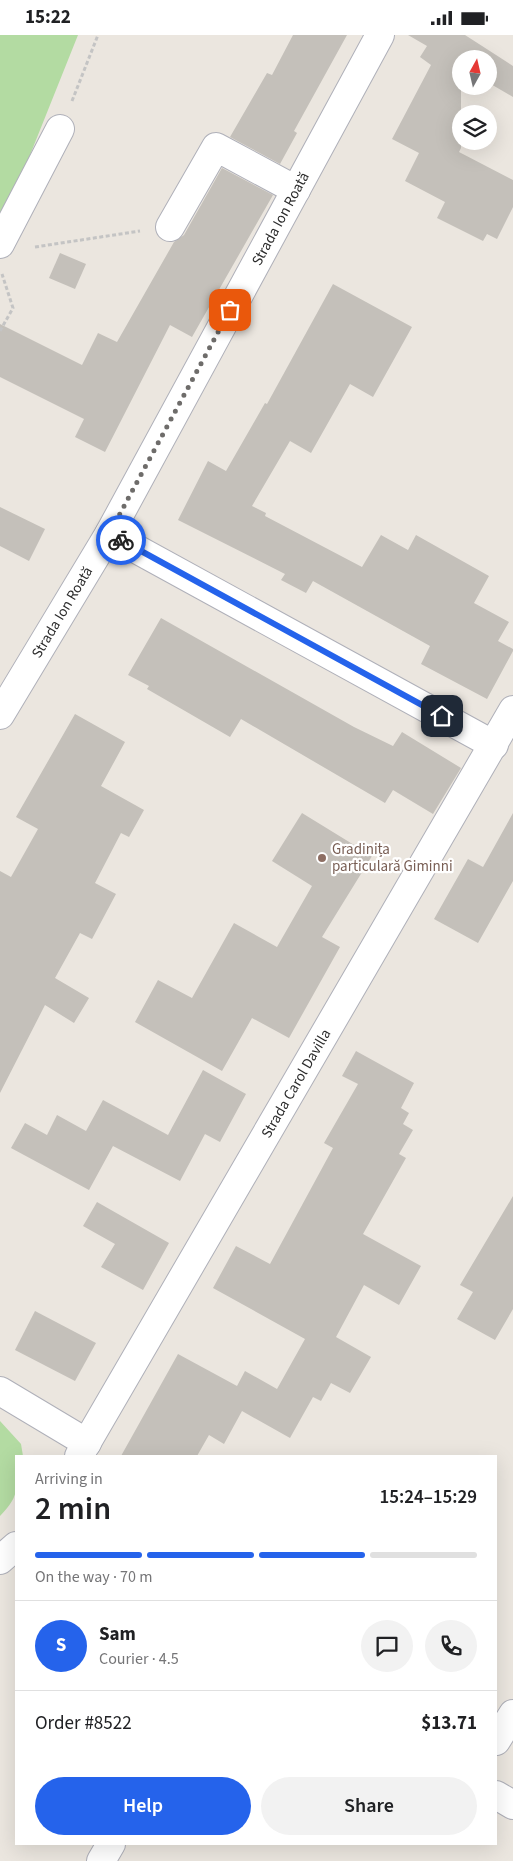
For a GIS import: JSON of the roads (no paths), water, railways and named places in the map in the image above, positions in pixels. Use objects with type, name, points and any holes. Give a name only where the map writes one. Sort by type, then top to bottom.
[{"type":"street","name":"Strada Ion Roată","points":[[0,715],[109,534],[380,35]]},
{"type":"street","points":[[0,244],[60,129]]},
{"type":"street","points":[[170,227],[216,147],[296,190]]},
{"type":"street","points":[[109,534],[494,745]]},
{"type":"street","name":"Strada Carol Davilla","points":[[83,1449],[513,710]]},
{"type":"street","points":[[0,1391],[83,1449]]},
{"type":"street","points":[[0,1560],[15,1547]]},
{"type":"street","points":[[497,1739],[513,1715]]},
{"type":"street","points":[[497,1796],[513,1805]]},
{"type":"street","points":[[101,1861],[110,1845]]},
{"type":"place","name":"Gradinița particulară Giminni","points":[[322,858]]}]
